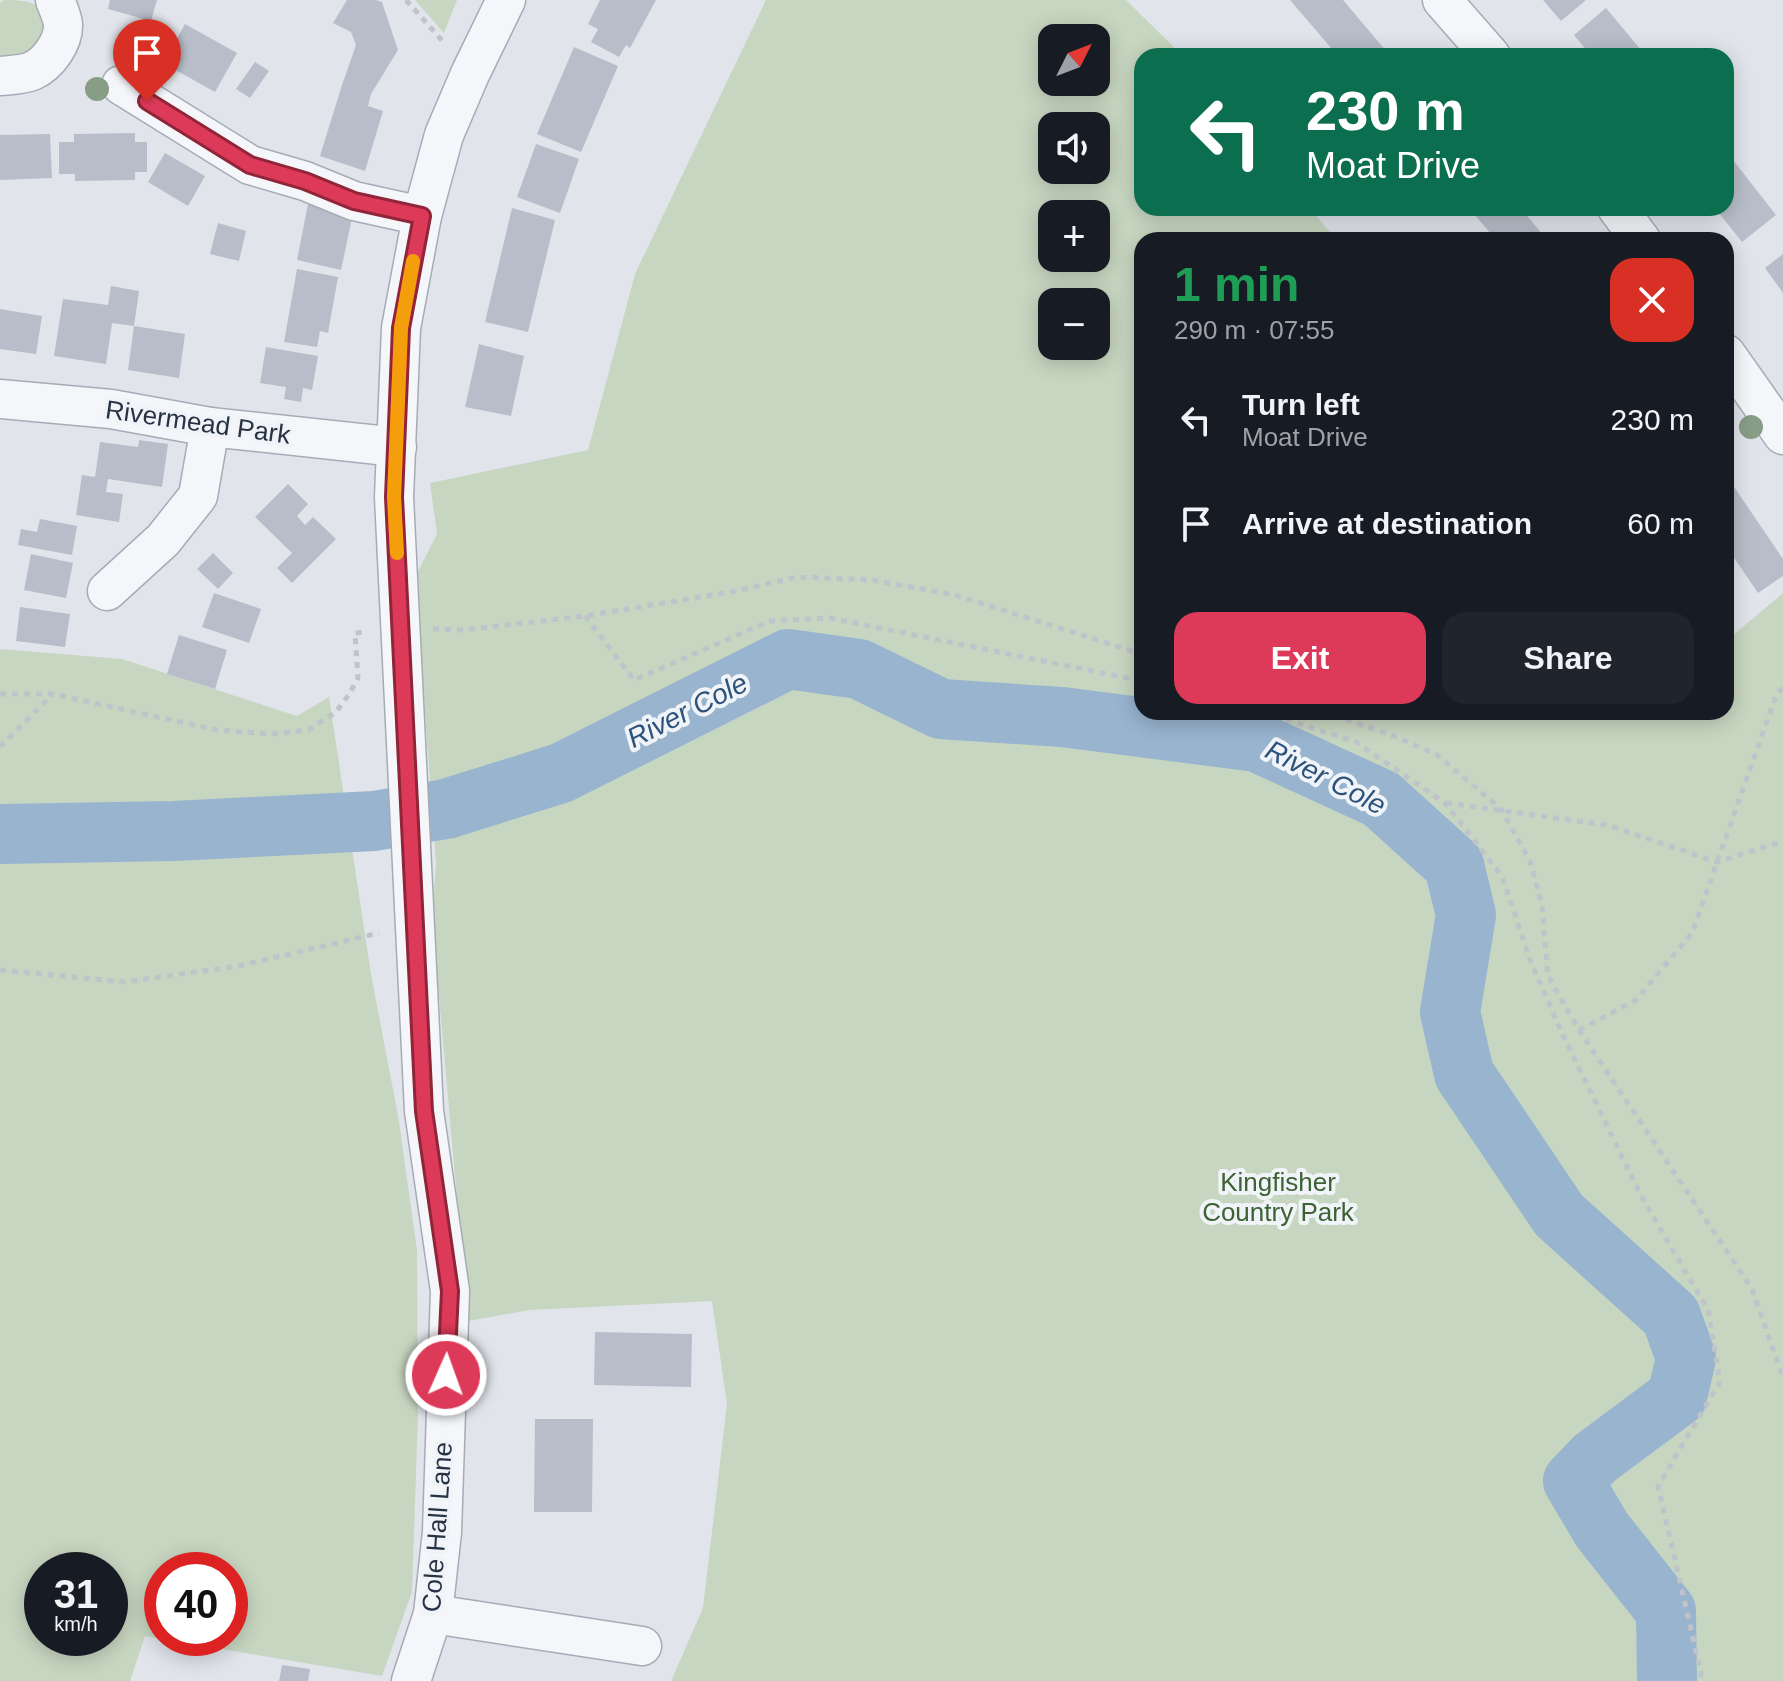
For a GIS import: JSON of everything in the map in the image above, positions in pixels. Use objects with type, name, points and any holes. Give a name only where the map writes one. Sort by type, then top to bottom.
[{"type":"street","points":[[0,76],[32,71],[53,51],[62,34],[63,21],[55,0]]},
{"type":"street","name":"Cole Hall Lane","points":[[411,1681],[433,1614],[442,1532],[450,1291],[424,1111],[394,497],[401,328],[422,216],[444,135],[506,0]]},
{"type":"street","points":[[1442,0],[1484,48]]},
{"type":"street","points":[[121,85],[250,165],[305,181],[354,201],[422,216]]},
{"type":"street","points":[[1734,365],[1783,435]]},
{"type":"street","name":"Rivermead Park","points":[[0,399],[111,409],[210,427],[397,447]]},
{"type":"street","points":[[107,591],[163,540],[198,496],[210,427]]},
{"type":"street","points":[[433,1614],[642,1646]]},
{"type":"path","points":[[406,0],[470,74]]},
{"type":"path","points":[[0,694],[53,694],[217,730],[272,734],[308,730],[336,712],[358,678],[355,633],[401,629],[463,630],[585,616],[731,592],[797,577],[872,580],[955,595],[1134,651]]},
{"type":"path","points":[[585,616],[634,680],[770,621],[830,618],[1134,679]]},
{"type":"path","points":[[1579,1030],[1636,1000],[1692,933],[1777,693],[1783,688]]},
{"type":"path","points":[[0,747],[53,694]]},
{"type":"path","points":[[1288,720],[1356,742],[1445,803],[1502,876],[1530,960],[1562,1033],[1640,1194],[1708,1310],[1720,1382],[1658,1486],[1689,1617],[1700,1681]]},
{"type":"path","points":[[1347,720],[1436,754],[1501,809],[1530,861],[1542,905],[1548,976],[1579,1030],[1752,1289],[1783,1378]]},
{"type":"path","points":[[1445,803],[1607,825],[1717,862],[1783,841]]},
{"type":"path","points":[[0,970],[124,982],[239,966],[414,908]]},
{"type":"green space","points":[[4,0],[25,1],[38,7],[45,28],[44,40],[11,64],[0,57],[0,3]]},
{"type":"green space","points":[[415,0],[457,0],[444,33]]},
{"type":"green space","name":"Kingfisher Country Park","points":[[766,0],[1126,0],[1175,48],[1134,48],[1134,216],[1316,216],[1330,232],[1134,232],[1134,720],[1734,720],[1734,634],[1783,593],[1783,1681],[671,1681],[703,1608],[727,1404],[712,1301],[530,1310],[468,1321],[432,918],[436,863],[415,577],[437,534],[430,483],[588,450],[635,274]]},
{"type":"green space","points":[[0,649],[122,659],[297,716],[329,697],[371,974],[399,1121],[417,1251],[418,1414],[412,1592],[382,1676],[248,1653],[248,1552],[144,1552],[144,1639],[130,1681],[0,1681]]},
{"type":"building","points":[[110,0],[157,0],[151,21],[108,9]]},
{"type":"building","points":[[347,0],[382,2],[398,50],[371,94],[368,106],[383,111],[365,171],[320,156],[356,45],[351,32],[333,23]]},
{"type":"building","points":[[600,0],[656,0],[630,48],[626,45],[619,57],[591,42],[598,29],[588,24]]},
{"type":"building","points":[[1290,0],[1343,0],[1384,48],[1331,48]]},
{"type":"building","points":[[1543,0],[1586,0],[1561,21]]},
{"type":"building","points":[[1606,8],[1639,48],[1585,48],[1574,35]]},
{"type":"building","points":[[185,24],[237,53],[215,92],[163,63]]},
{"type":"building","points":[[574,47],[618,66],[581,152],[537,134]]},
{"type":"building","points":[[255,62],[269,71],[250,98],[236,89]]},
{"type":"building","points":[[135,133],[135,142],[147,142],[147,172],[135,172],[135,180],[75,181],[75,174],[59,174],[59,142],[74,142],[74,134]]},
{"type":"building","points":[[50,134],[52,178],[0,180],[0,135]]},
{"type":"building","points":[[536,144],[579,159],[560,213],[517,197]]},
{"type":"building","points":[[165,153],[205,176],[188,206],[148,182]]},
{"type":"building","points":[[1734,161],[1776,215],[1742,242],[1721,216],[1734,216]]},
{"type":"building","points":[[308,204],[353,213],[341,270],[297,260]]},
{"type":"building","points":[[512,208],[555,220],[528,332],[485,322]]},
{"type":"building","points":[[1476,216],[1528,216],[1540,232],[1489,232]]},
{"type":"building","points":[[218,223],[246,231],[239,261],[210,254]]},
{"type":"building","points":[[1783,254],[1783,293],[1765,268]]},
{"type":"building","points":[[297,269],[338,277],[328,333],[320,331],[317,347],[284,342]]},
{"type":"building","points":[[111,286],[139,291],[134,326],[112,323],[106,364],[54,356],[63,299],[108,305]]},
{"type":"building","points":[[0,309],[42,316],[36,354],[0,349]]},
{"type":"building","points":[[134,326],[185,334],[179,378],[128,370]]},
{"type":"building","points":[[479,344],[524,356],[511,416],[465,407]]},
{"type":"building","points":[[266,347],[318,356],[312,390],[303,388],[301,402],[284,399],[286,387],[260,383]]},
{"type":"building","points":[[139,440],[168,444],[162,487],[108,479],[106,492],[123,494],[119,522],[76,515],[82,475],[95,477],[100,442],[138,447]]},
{"type":"building","points":[[288,484],[308,504],[297,516],[305,525],[313,517],[336,539],[292,583],[277,568],[292,553],[255,517]]},
{"type":"building","points":[[1734,487],[1783,559],[1783,576],[1758,593],[1734,558]]},
{"type":"building","points":[[40,519],[77,526],[72,555],[18,545],[21,529],[37,532]]},
{"type":"building","points":[[213,553],[233,573],[218,589],[197,569]]},
{"type":"building","points":[[31,554],[73,563],[66,598],[24,590]]},
{"type":"building","points":[[214,593],[261,609],[249,643],[202,627]]},
{"type":"building","points":[[20,607],[70,614],[65,647],[16,641]]},
{"type":"building","points":[[179,635],[227,650],[215,689],[167,674]]},
{"type":"building","points":[[595,1332],[692,1334],[691,1387],[594,1385]]},
{"type":"building","points":[[535,1419],[593,1419],[592,1512],[534,1512]]},
{"type":"building","points":[[282,1665],[310,1669],[308,1681],[279,1681]]},
{"type":"waterway","name":"River Cole","points":[[0,834],[174,831],[374,821],[446,809],[561,773],[788,659],[859,669],[941,709],[1062,717],[1257,742],[1381,799],[1454,865],[1466,915],[1450,1012],[1464,1074],[1559,1215],[1671,1316],[1686,1358],[1677,1397],[1595,1458],[1573,1481],[1602,1530],[1666,1611],[1667,1681]]},
{"type":"slow traffic","points":[[397,553],[394,497],[401,328],[413,261]]},
{"type":"route","points":[[147,101],[250,165],[305,181],[354,201],[422,216],[401,328],[394,497],[424,1111],[450,1291],[446,1375]]}]
